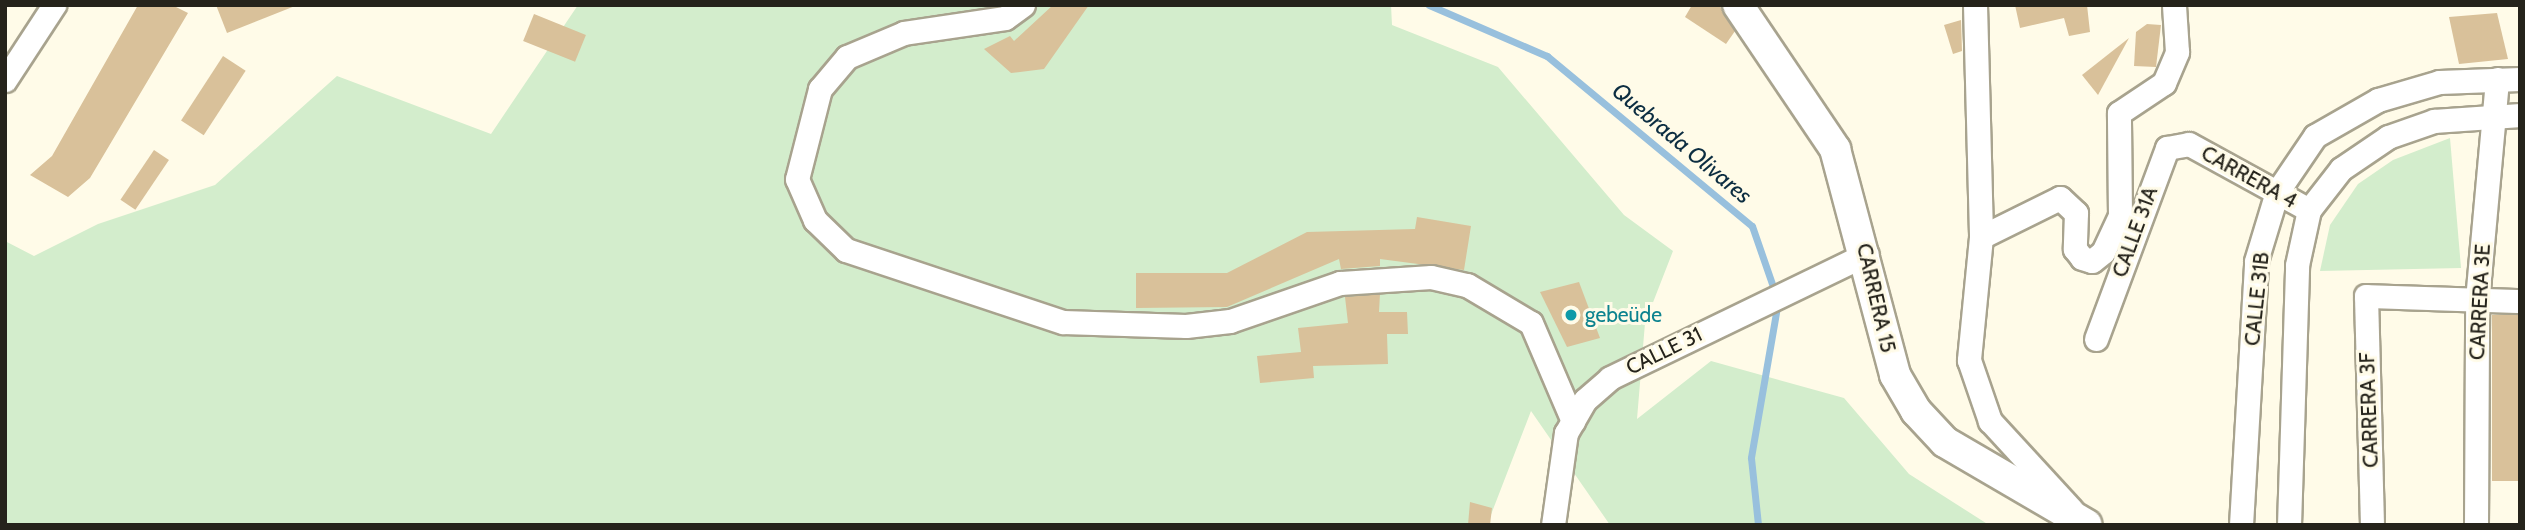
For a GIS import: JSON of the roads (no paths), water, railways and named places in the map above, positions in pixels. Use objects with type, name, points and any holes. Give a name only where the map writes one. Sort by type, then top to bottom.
[{"type":"main road","name":"CARRERA 15","points":[[1738,5],[1835,149],[1856,259],[1895,375],[1916,411],[1945,442],[2085,523]]},
{"type":"street","points":[[5,80],[54,5]]},
{"type":"street","points":[[1023,5],[1005,18],[904,33],[848,57],[820,89],[807,127],[797,178],[815,220],[846,250],[1063,322],[1186,326],[1230,321],[1340,284],[1431,277],[1467,285],[1531,323],[1573,421]]},
{"type":"street","points":[[1975,5],[1981,237],[1969,360],[1990,421],[2085,523]]},
{"type":"street","points":[[1981,237],[2060,198],[2076,213],[2075,249],[2082,258],[2092,261],[2103,252],[2120,216],[2119,113],[2164,83],[2176,52],[2174,5]]},
{"type":"street","name":"CARRERA 3E","points":[[2476,525],[2477,300],[2508,114],[2497,79]]},
{"type":"street","name":"CALLE 31B","points":[[2241,525],[2256,261],[2277,192],[2315,136],[2378,100],[2439,82],[2520,79]]},
{"type":"street","name":"CALLE 31B","points":[[2289,525],[2297,265],[2309,210],[2341,169],[2388,137],[2434,121],[2508,114]]},
{"type":"street","name":"CARRERA 4","points":[[2189,144],[2309,210]]},
{"type":"street","name":"CALLE 31A","points":[[2096,339],[2166,148],[2189,144]]},
{"type":"street","name":"CALLE 31","points":[[1553,525],[1573,421],[1610,378],[1856,259]]},
{"type":"street","name":"CARRERA 3F","points":[[2372,525],[2366,296],[2477,300]]},
{"type":"street","points":[[2477,300],[2520,301]]},
{"type":"waterway","name":"Quebrada Olivares","points":[[1429,5],[1547,56],[1752,226],[1778,301],[1751,458],[1758,525]]},
{"type":"place","name":"gebeüde","points":[[1571,315]]}]
